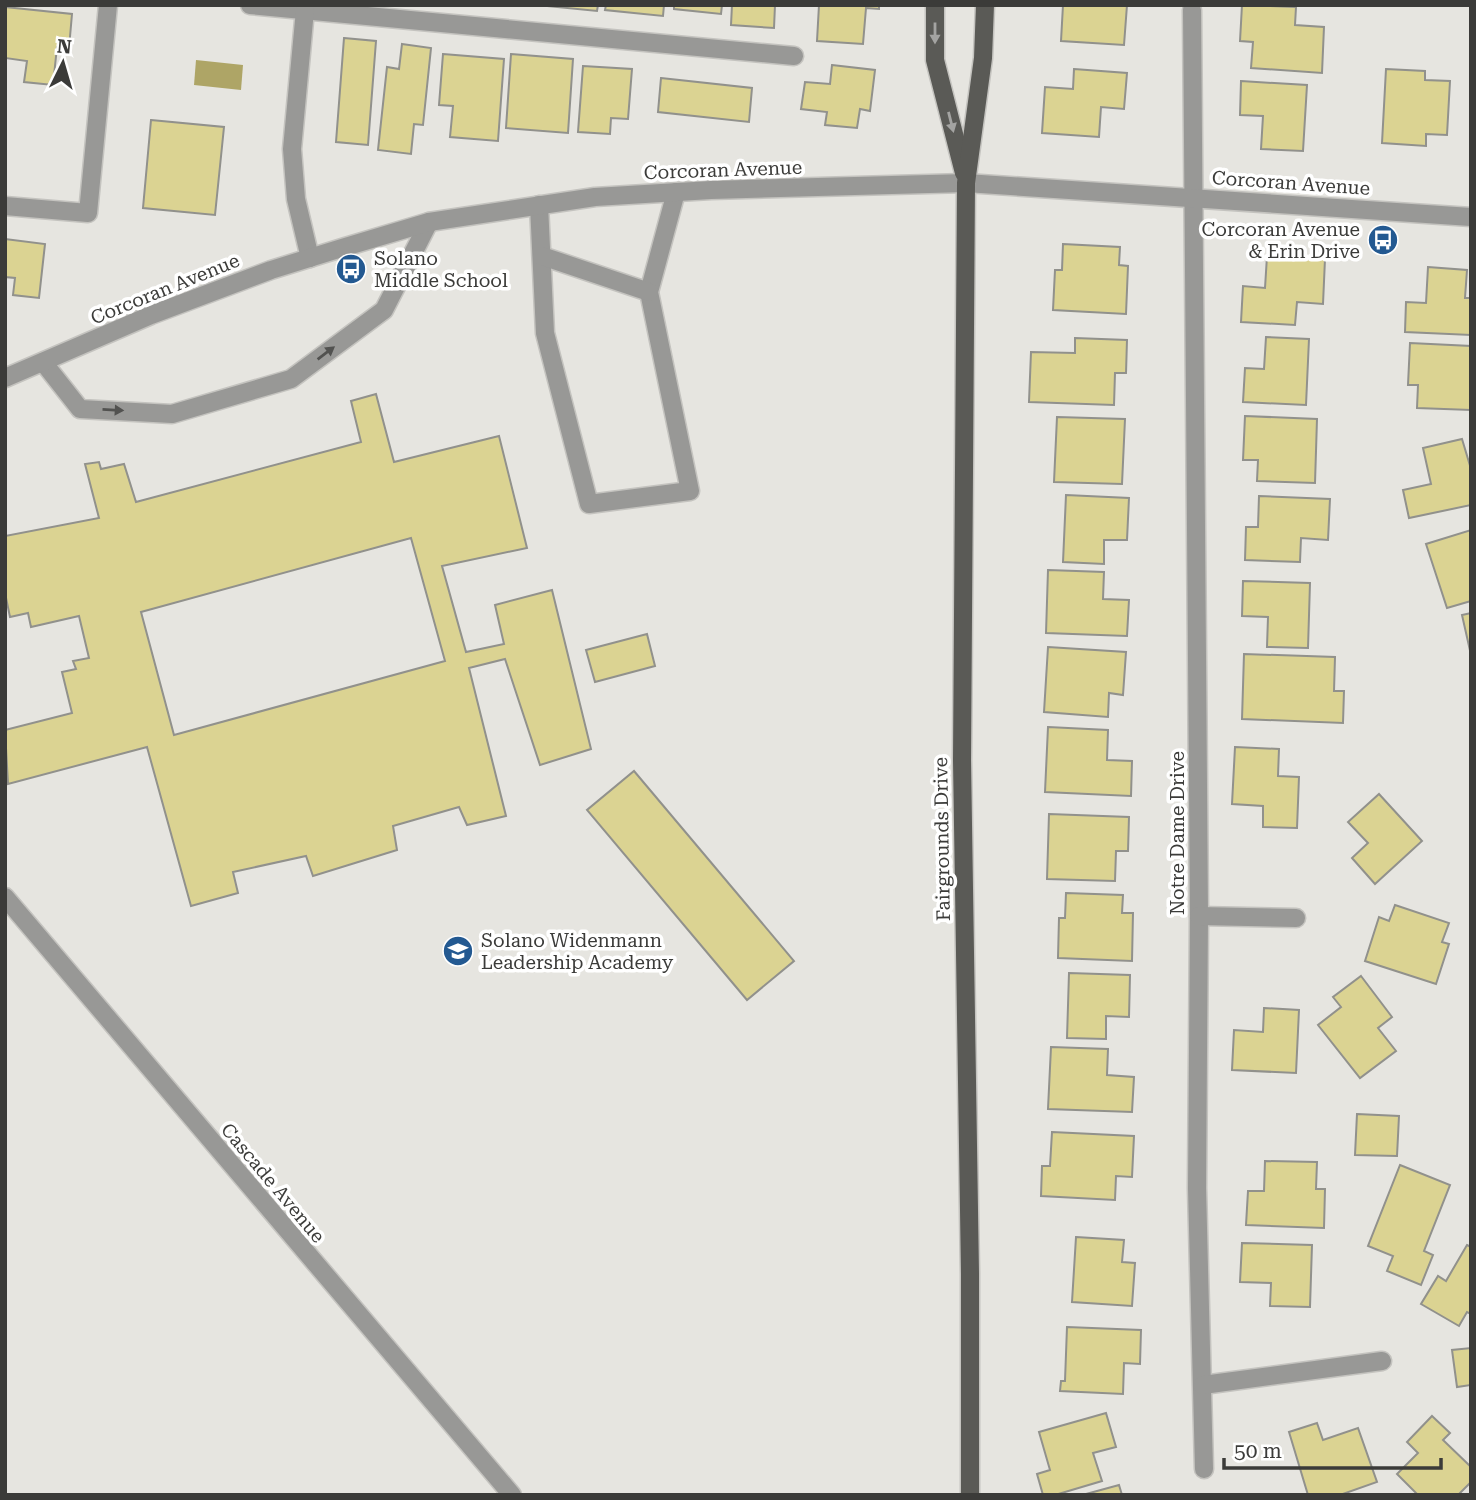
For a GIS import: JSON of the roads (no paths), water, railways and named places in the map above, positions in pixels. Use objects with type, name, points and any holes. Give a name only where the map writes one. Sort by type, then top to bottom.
[{"type":"main road","name":"Fairgrounds Drive","points":[[935,5],[935,60],[966,183]]},
{"type":"main road","name":"Fairgrounds Drive","points":[[970,1495],[970,1273],[962,760],[966,183],[983,58],[985,5]]},
{"type":"street","points":[[5,206],[88,213],[108,5]]},
{"type":"street","points":[[250,5],[794,56]]},
{"type":"street","name":"Notre Dame Drive","points":[[1192,9],[1199,916],[1197,1188],[1205,1469]]},
{"type":"street","points":[[304,10],[292,149],[296,199],[310,258]]},
{"type":"street","name":"Corcoran Avenue","points":[[5,378],[151,315],[310,258],[429,222],[595,197],[966,183],[1471,217]]},
{"type":"street","points":[[540,205],[545,333],[589,503],[690,491],[649,292],[676,192]]},
{"type":"street","points":[[43,362],[80,409],[172,414],[291,379],[384,310],[429,222]]},
{"type":"street","points":[[541,256],[649,292]]},
{"type":"street","name":"Cascade Avenue","points":[[5,897],[512,1495]]},
{"type":"street","points":[[1199,916],[1296,918]]},
{"type":"street","points":[[1203,1385],[1382,1361]]},
{"type":"place","name":"Corcoran Avenue & Erin Drive","points":[[1383,240]]},
{"type":"place","name":"Solano Middle School","points":[[351,269]]},
{"type":"place","name":"Solano Widenmann Leadership Academy","points":[[458,951]]}]
